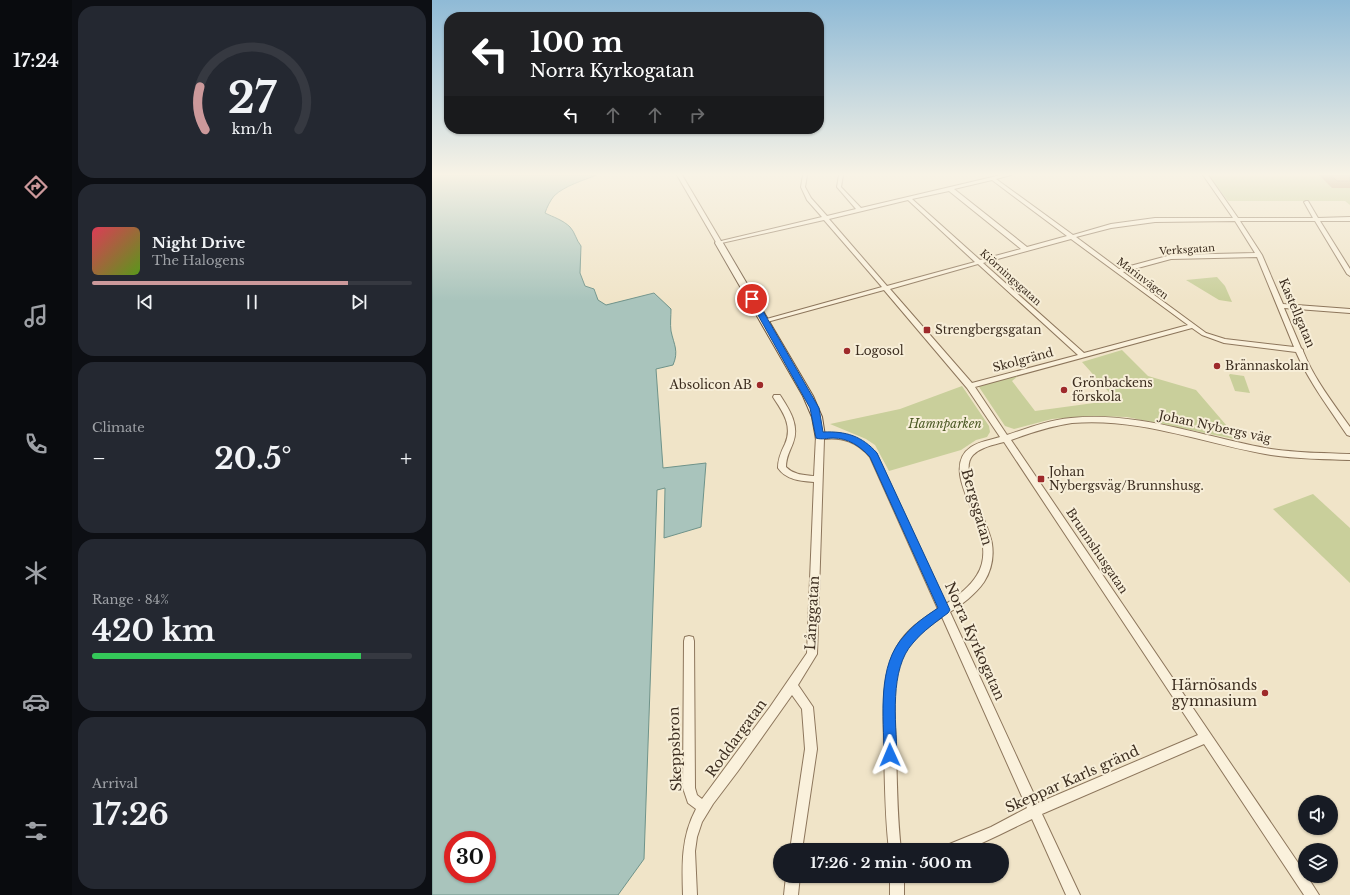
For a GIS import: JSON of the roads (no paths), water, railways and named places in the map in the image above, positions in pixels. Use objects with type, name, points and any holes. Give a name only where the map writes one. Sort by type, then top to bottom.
[{"type":"street","points":[[704,217],[814,408],[820,436]]},
{"type":"street","points":[[719,243],[831,217]]},
{"type":"street","name":"Kiörningsgatan","points":[[928,217],[1082,355]]},
{"type":"street","points":[[985,217],[1025,249]]},
{"type":"street","name":"Marinvägen","points":[[1044,217],[1204,334],[1216,339],[1300,350]]},
{"type":"street","name":"Kastellgatan","points":[[1235,217],[1259,255],[1316,384],[1347,426],[1350,433]]},
{"type":"street","name":"Brunnshusgatan","points":[[826,218],[970,386],[1312,895]]},
{"type":"street","points":[[1317,219],[1350,274]]},
{"type":"street","points":[[765,321],[1111,226],[1142,221],[1350,219]]},
{"type":"street","name":"Verksgatan","points":[[1118,271],[1171,257],[1259,255]]},
{"type":"street","points":[[1282,306],[1350,311]]},
{"type":"street","name":"Skolgränd","points":[[970,386],[1192,326]]},
{"type":"street","points":[[777,397],[792,425],[793,431],[783,456],[782,468],[795,477],[818,478]]},
{"type":"street","name":"Johan Nybergs väg","points":[[1005,438],[1061,422],[1109,420],[1134,422],[1271,452],[1294,455],[1350,457]]},
{"type":"street","name":"Norra Kyrkogatan","points":[[820,436],[835,435],[852,438],[865,446],[873,455],[1073,895]]},
{"type":"street","name":"Långgatan","points":[[792,686],[812,654],[820,436]]},
{"type":"street","name":"Bergsgatan","points":[[895,843],[890,698],[892,670],[899,654],[908,640],[923,625],[979,581],[988,566],[989,552],[986,532],[966,481],[963,467],[970,452],[985,444],[1005,438]]},
{"type":"street","name":"Skeppsbron","points":[[689,642],[689,788],[692,799],[705,808]]},
{"type":"street","points":[[792,686],[807,707],[811,749],[797,843]]},
{"type":"street","name":"Roddargatan","points":[[705,808],[792,686]]},
{"type":"street","name":"Skeppar Karls gränd","points":[[968,843],[1034,811],[1206,737]]},
{"type":"street","points":[[690,895],[689,851],[691,837],[705,808]]},
{"type":"street","points":[[791,895],[792,883]]},
{"type":"street","points":[[897,883],[897,895]]},
{"type":"water","points":[[432,217],[553,217],[564,222],[573,231],[581,246],[580,273],[585,286],[594,289],[598,300],[606,305],[654,293],[671,309],[671,331],[675,348],[675,360],[673,365],[656,369],[663,468],[706,463],[701,527],[664,538],[665,488],[657,490],[644,859],[618,895],[432,895]]},
{"type":"place","name":"Strengbergsgatan","points":[[927,330]]},
{"type":"place","name":"Logosol","points":[[847,351]]},
{"type":"place","name":"Brännaskolan","points":[[1217,366]]},
{"type":"place","name":"Absolicon AB","points":[[760,385]]},
{"type":"place","name":"Grönbackens förskola","points":[[1064,390]]},
{"type":"place","name":"Johan Nybergsväg/Brunnshusg.","points":[[1041,479]]},
{"type":"place","name":"Härnösands gymnasium","points":[[1265,693]]},
{"type":"park label","name":"Hamnparken","points":[[945,424]]}]
